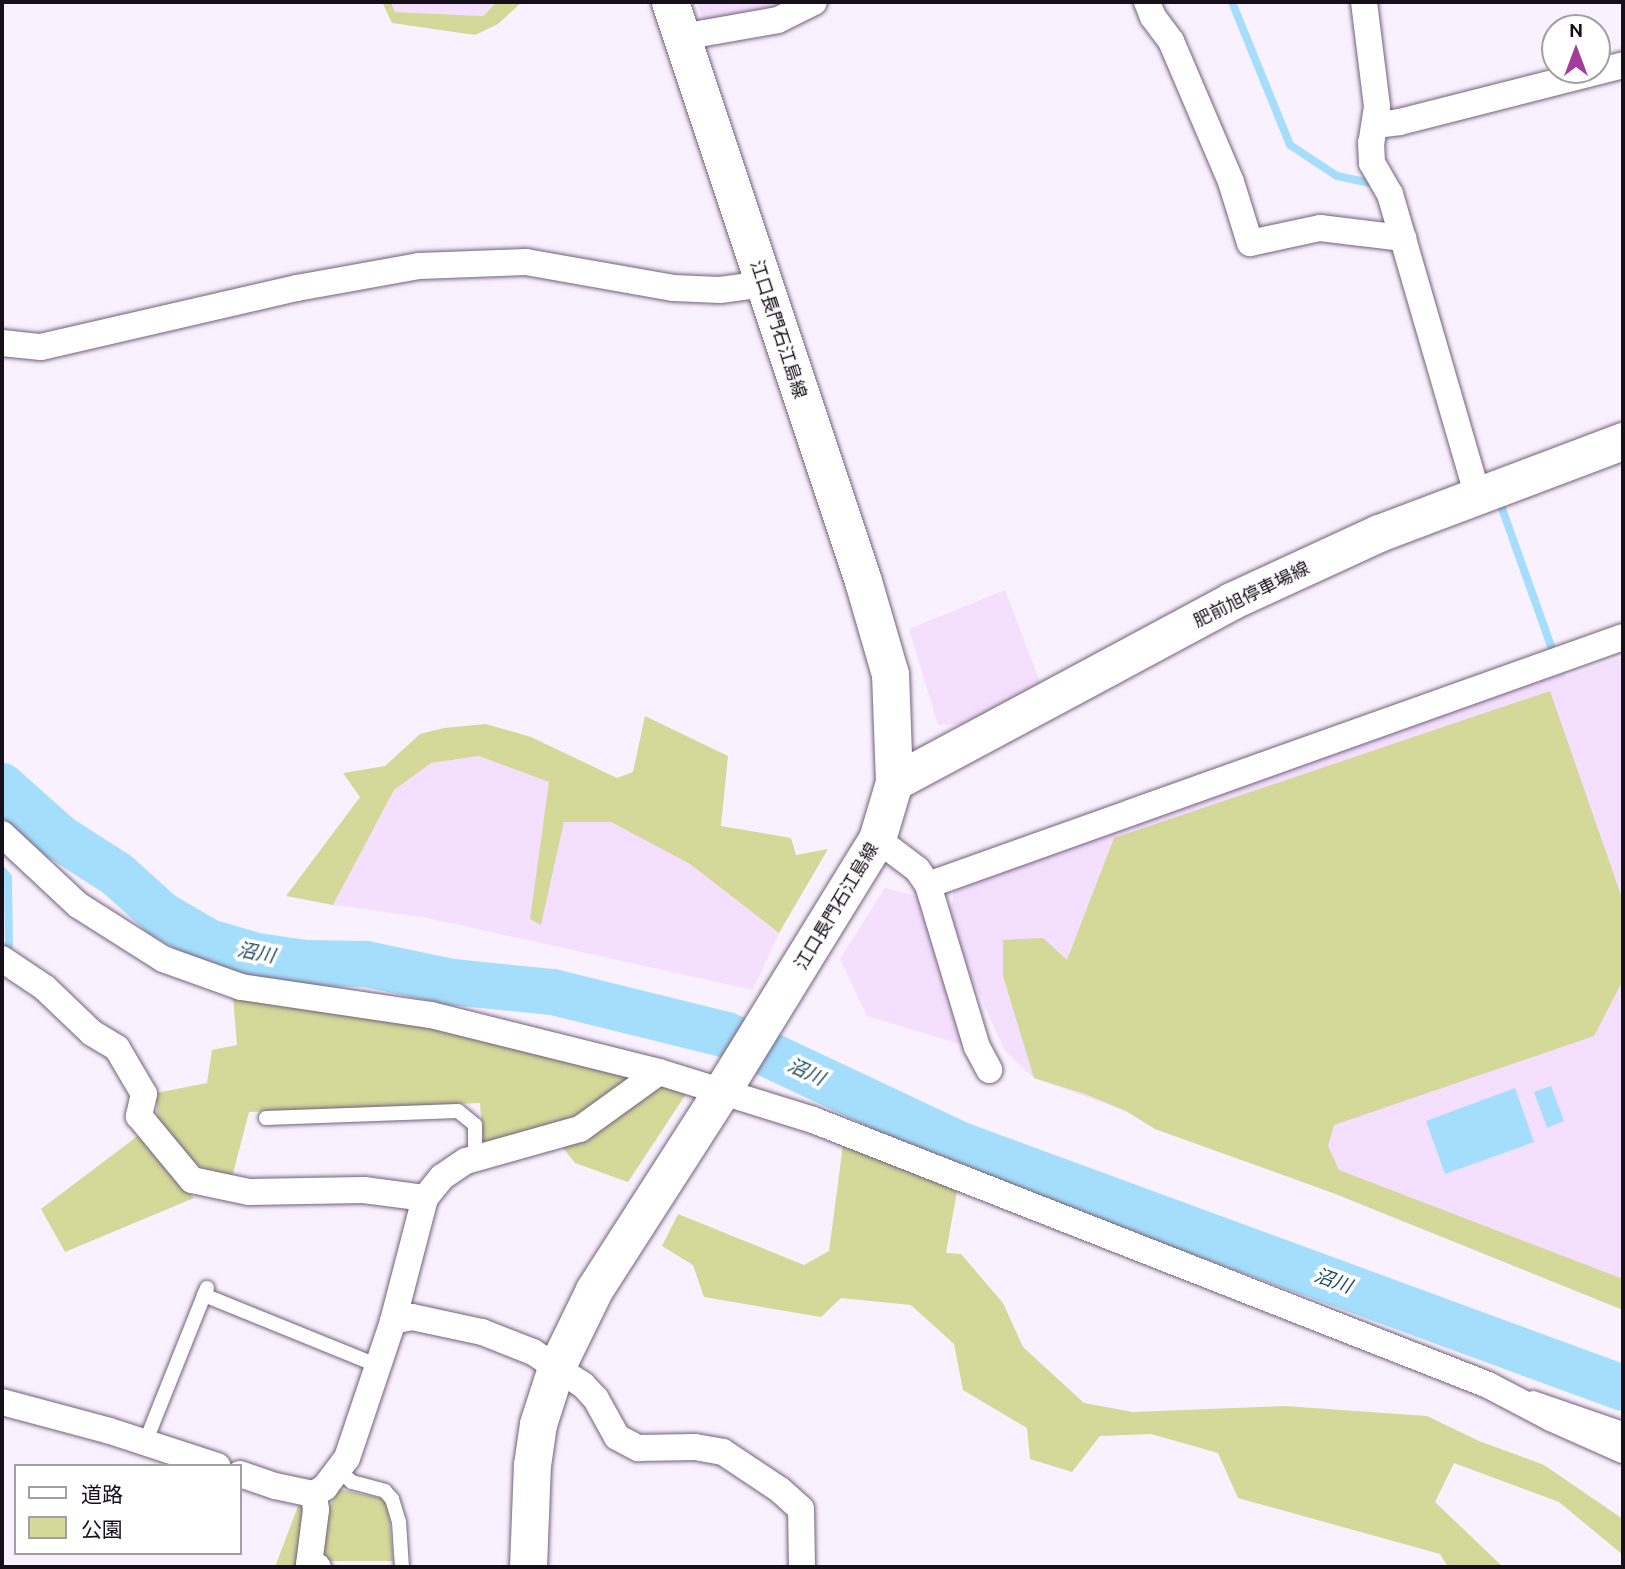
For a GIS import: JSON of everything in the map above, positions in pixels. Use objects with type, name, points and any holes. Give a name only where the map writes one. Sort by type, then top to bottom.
[{"type":"main road","name":"江口長門石江島線","points":[[528,1567],[532,1465],[538,1424],[556,1368],[594,1290],[720,1094],[877,839],[894,782],[890,674],[863,581],[670,2]]},
{"type":"main road","name":"肥前旭停車場線","points":[[894,782],[1231,601],[1379,533],[1623,441]]},
{"type":"street","points":[[682,37],[778,20],[814,2]]},
{"type":"street","points":[[1147,2],[1153,17],[1171,41],[1231,181],[1250,243],[1320,228],[1403,238]]},
{"type":"street","points":[[1364,2],[1377,107],[1371,143],[1372,163],[1391,194],[1477,495]]},
{"type":"street","points":[[1376,125],[1401,122],[1623,65]]},
{"type":"street","points":[[2,343],[41,347],[297,288],[419,266],[526,262],[673,288],[720,290],[764,284]]},
{"type":"street","points":[[928,885],[1623,637]]},
{"type":"street","points":[[2,834],[78,905],[163,959],[241,987],[431,1015],[659,1072],[720,1094],[813,1120],[1488,1385],[1550,1418],[1623,1450]]},
{"type":"street","points":[[877,839],[917,869],[928,885],[977,1047],[989,1070]]},
{"type":"street","points":[[2,959],[46,988],[92,1033],[117,1048],[144,1094],[139,1116],[192,1180],[249,1192],[363,1190],[425,1198]]},
{"type":"street","points":[[314,1494],[340,1471],[379,1366],[425,1198],[442,1177],[475,1158],[580,1129],[659,1072]]},
{"type":"street","points":[[393,1321],[412,1317],[482,1332],[533,1352],[583,1385],[596,1399],[617,1437],[638,1448],[695,1447],[723,1452],[780,1490],[800,1509],[802,1567]]},
{"type":"street","points":[[2,1402],[210,1464]]},
{"type":"street","points":[[242,1475],[275,1486],[314,1494]]},
{"type":"street","points":[[314,1494],[316,1510],[309,1565],[318,1567]]},
{"type":"lane","points":[[266,1118],[458,1111],[475,1125],[475,1158]]},
{"type":"lane","points":[[145,1443],[205,1291],[379,1366]]},
{"type":"lane","points":[[1488,1385],[1571,1409],[1623,1429]]},
{"type":"lane","points":[[340,1471],[352,1482],[385,1491],[393,1499],[399,1522],[402,1567]]},
{"type":"shaded area","points":[[391,2],[497,2],[483,16],[395,12]]},
{"type":"shaded area","points":[[697,2],[801,2],[704,24]]},
{"type":"shaded area","points":[[1005,590],[1041,685],[967,724],[938,725],[909,629]]},
{"type":"shaded area","points":[[1623,657],[1623,1310],[1333,1193],[1155,1129],[1126,1111],[1034,1078],[1005,1051],[948,925],[954,892],[971,881],[1549,672],[1552,677],[1564,673],[1566,677]]},
{"type":"shaded area","points":[[479,756],[549,782],[541,924],[564,822],[611,822],[690,864],[779,933],[753,990],[423,917],[333,905],[394,790],[431,763]]},
{"type":"shaded area","points":[[885,888],[921,897],[967,1046],[867,1016],[840,959]]},
{"type":"green space","points":[[382,2],[391,2],[395,12],[483,16],[497,2],[522,2],[498,24],[475,35],[392,23]]},
{"type":"green space","points":[[1550,691],[1623,901],[1623,980],[1594,1036],[1334,1125],[1328,1146],[1339,1170],[1623,1279],[1623,1310],[1333,1193],[1155,1129],[1126,1111],[1085,1094],[1034,1078],[1003,976],[1003,940],[1043,938],[1067,960],[1114,838]]},
{"type":"green space","points":[[645,716],[728,756],[721,826],[791,838],[796,855],[828,849],[779,933],[690,864],[611,822],[564,822],[541,925],[530,919],[549,782],[479,756],[431,763],[394,790],[333,905],[286,896],[360,797],[343,773],[385,766],[420,734],[444,728],[486,724],[531,737],[617,778],[633,772]]},
{"type":"green space","points":[[233,996],[423,1022],[634,1078],[576,1122],[483,1145],[480,1103],[249,1112],[231,1181],[193,1163],[158,1123],[156,1093],[207,1083],[212,1050],[237,1045]]},
{"type":"green space","points":[[662,1084],[688,1091],[628,1182],[575,1163],[563,1148]]},
{"type":"green space","points":[[139,1135],[194,1198],[65,1252],[41,1209]]},
{"type":"green space","points":[[843,1145],[957,1191],[946,1253],[961,1254],[1003,1303],[1023,1347],[1084,1403],[1133,1412],[1285,1406],[1427,1416],[1479,1441],[1544,1465],[1623,1519],[1623,1555],[1559,1502],[1454,1463],[1435,1502],[1503,1567],[1448,1567],[1440,1554],[1238,1498],[1218,1453],[1151,1434],[1100,1436],[1072,1472],[1030,1459],[1027,1428],[963,1390],[954,1344],[911,1305],[841,1298],[821,1317],[704,1297],[693,1265],[662,1246],[678,1214],[804,1265],[829,1251]]},
{"type":"green space","points":[[339,1489],[388,1500],[393,1561],[327,1561],[326,1567],[275,1567],[298,1506],[328,1510]]},
{"type":"water","points":[[1551,1086],[1564,1121],[1547,1128],[1534,1092]]},
{"type":"water","points":[[1515,1088],[1534,1142],[1445,1174],[1426,1121]]},
{"type":"waterway","points":[[1232,2],[1290,145],[1337,176],[1374,184]]},
{"type":"waterway","points":[[1499,500],[1551,646]]},
{"type":"waterway","name":"沼川","points":[[2,786],[59,837],[118,875],[161,914],[209,942],[257,956],[306,963],[366,964],[452,982],[553,992],[727,1035],[961,1145],[1623,1388]]},
{"type":"waterway","points":[[2,870],[8,877],[9,946]]}]
